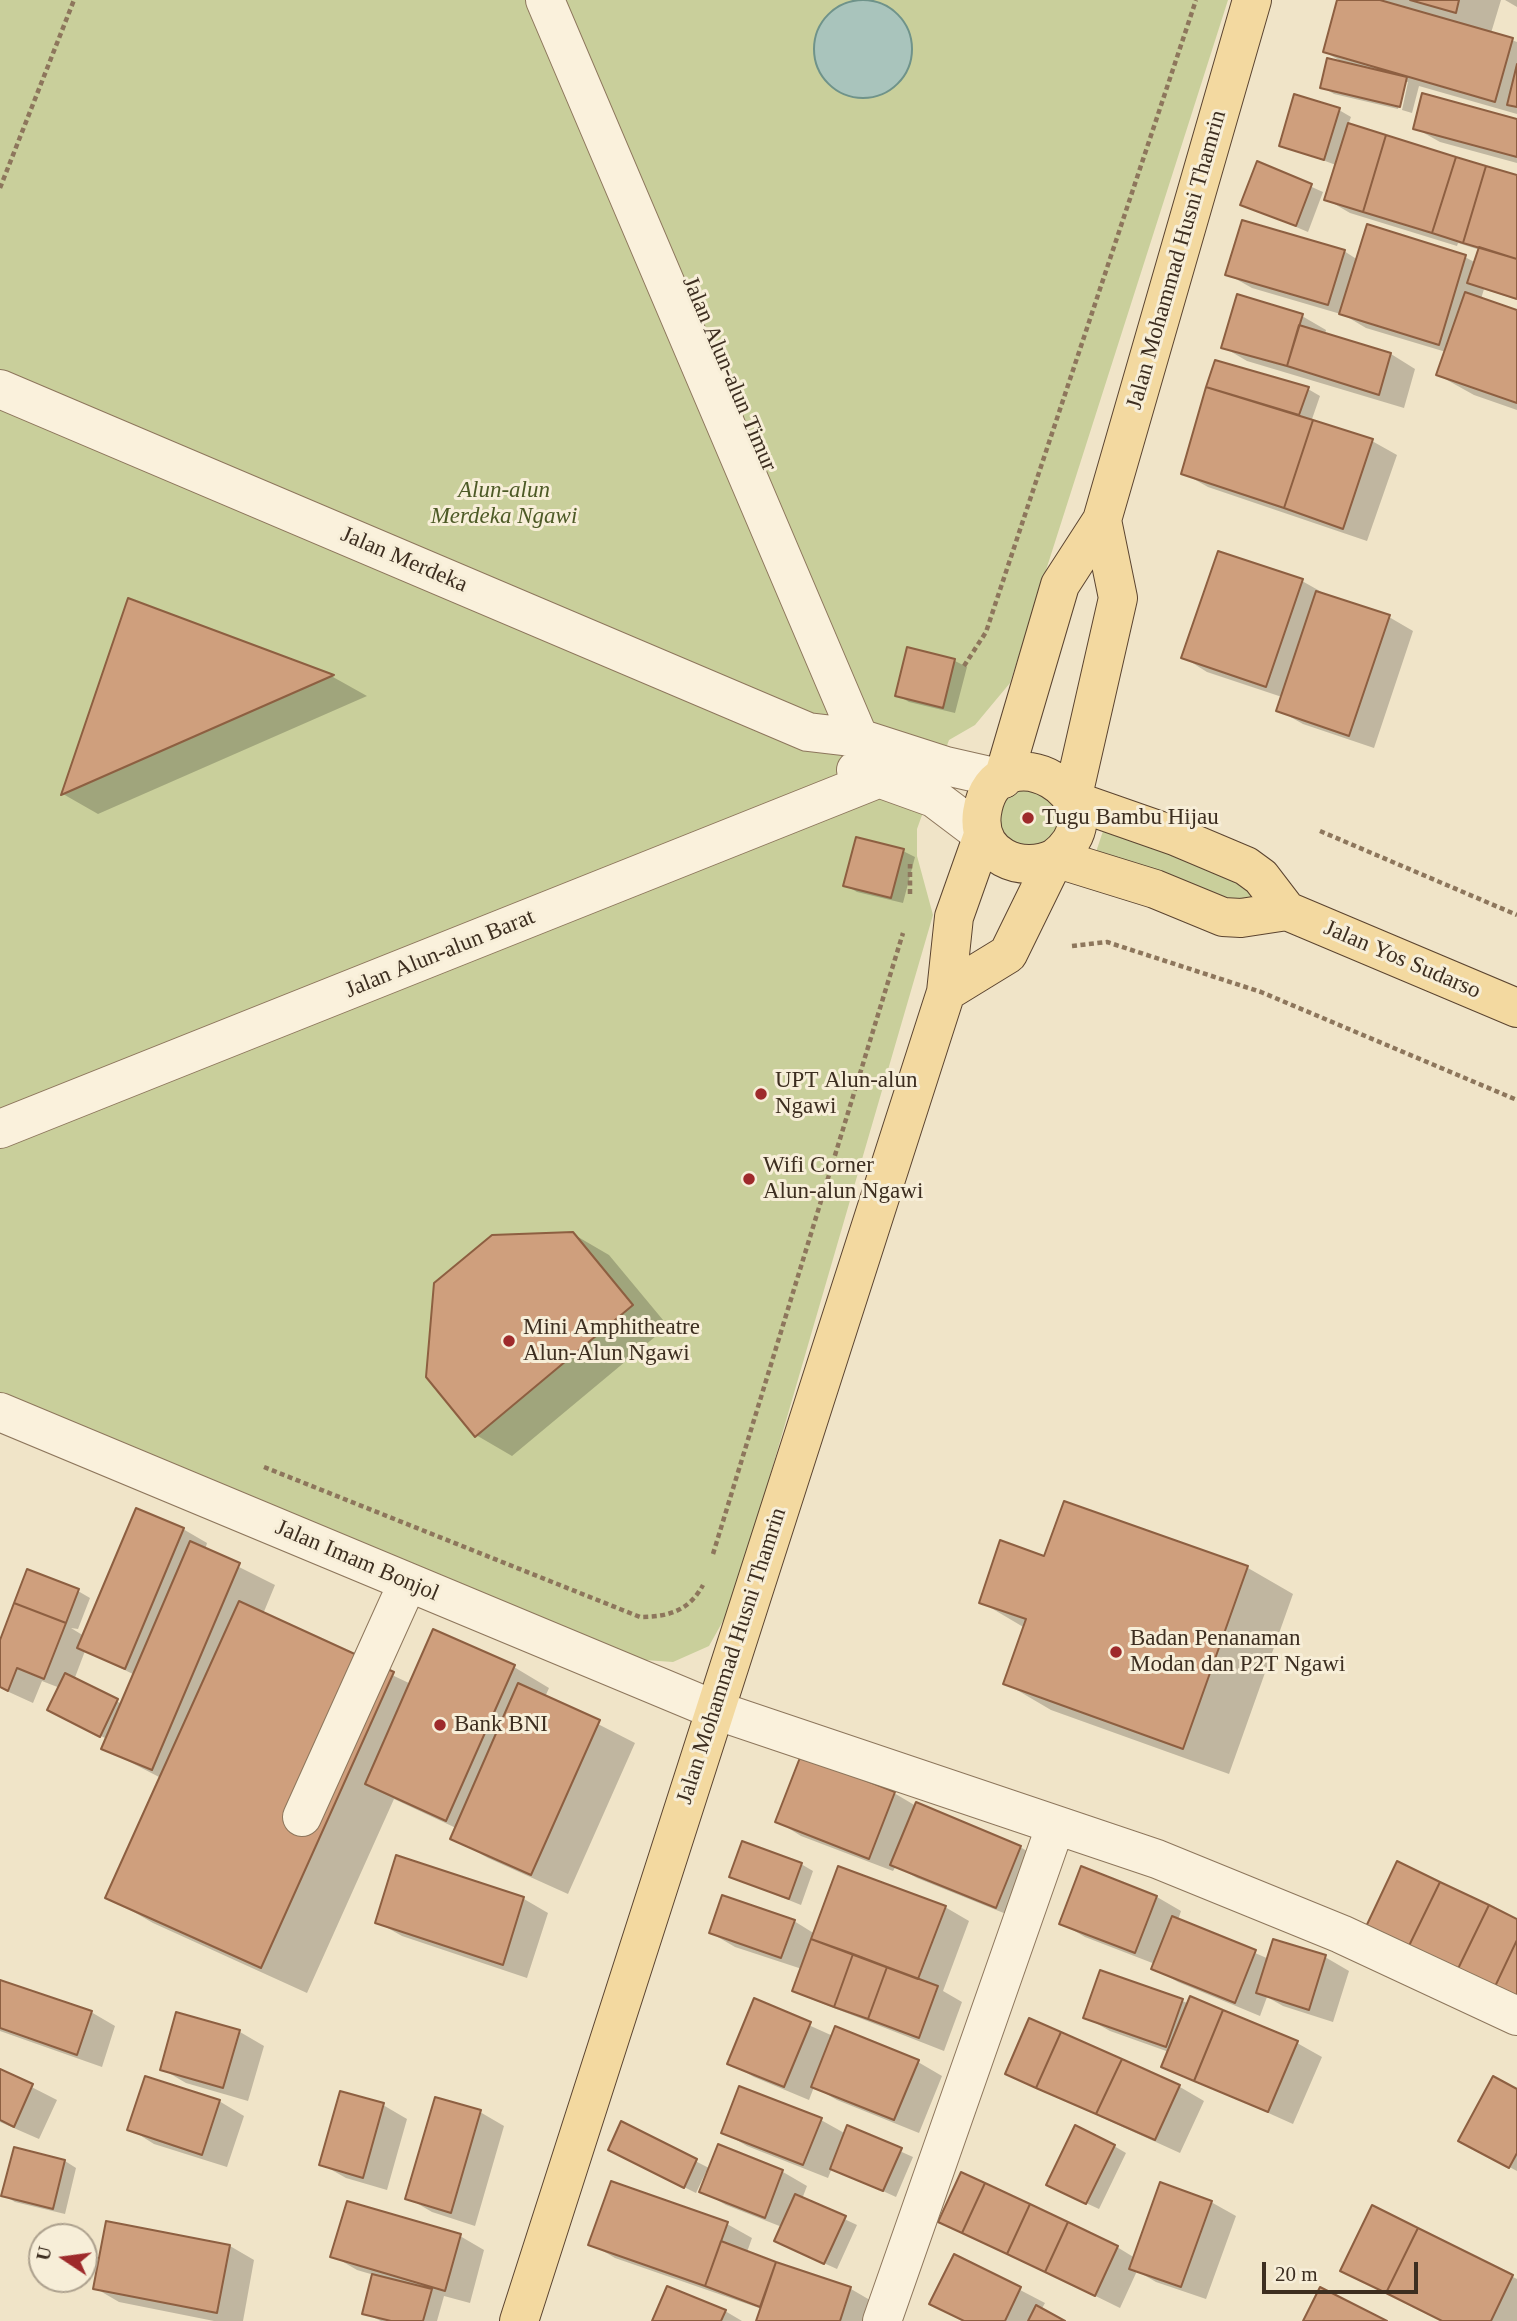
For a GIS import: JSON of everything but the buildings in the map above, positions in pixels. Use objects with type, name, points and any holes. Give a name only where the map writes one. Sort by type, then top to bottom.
[{"type":"main road","name":"Jalan Mohammad Husni Thamrin","points":[[1003,779],[1060,584],[1102,520],[1252,0]]},
{"type":"main road","name":"Jalan Mohammad Husni Thamrin","points":[[1072,800],[1118,598],[1102,520]]},
{"type":"main road","points":[[1037,772],[1058,781],[1072,800],[1075,810],[1074,832],[1063,852],[1055,858],[1032,866],[1008,862],[997,855],[984,835],[981,823],[986,798],[1003,779],[1014,773],[1037,772]]},
{"type":"main road","name":"Jalan Yos Sudarso","points":[[1072,800],[1175,836],[1247,866],[1261,877],[1287,911],[1517,1008]]},
{"type":"main road","name":"Jalan Mohammad Husni Thamrin","points":[[519,2321],[946,992],[954,917],[984,835]]},
{"type":"main road","points":[[1055,858],[1155,889],[1223,917],[1241,918],[1287,911]]},
{"type":"main road","points":[[946,992],[1008,954],[1055,858]]},
{"type":"street","points":[[545,0],[869,758],[934,798],[984,835]]},
{"type":"street","name":"Jalan Alun-alun Timur","points":[[568,0],[869,758]]},
{"type":"street","name":"Jalan Merdeka","points":[[0,389],[869,758]]},
{"type":"street","points":[[0,1106],[869,758],[946,766],[1003,779]]},
{"type":"street","name":"Jalan Alun-alun Barat","points":[[0,1129],[869,758]]},
{"type":"street","name":"Jalan Imam Bonjol","points":[[0,1412],[715,1710],[1055,1827],[1157,1859],[1341,1934],[1517,2016]]},
{"type":"street","points":[[302,1817],[408,1582]]},
{"type":"street","points":[[882,2321],[1055,1827]]},
{"type":"path","points":[[0,188],[74,0]]},
{"type":"path","points":[[964,666],[986,632],[1196,0]]},
{"type":"path","points":[[1320,831],[1517,915]]},
{"type":"path","points":[[910,863],[910,898]]},
{"type":"path","points":[[710,1562],[906,923]]},
{"type":"path","points":[[1072,946],[1107,943],[1261,992],[1517,1100]]},
{"type":"path","points":[[259,1466],[640,1617],[663,1617],[683,1609],[702,1588],[706,1575]]},
{"type":"green space","name":"Alun-alun Merdeka Ngawi","points":[[0,0],[1228,0],[1010,683],[975,725],[949,740],[917,829],[917,856],[933,915],[733,1603],[709,1646],[673,1662],[630,1659],[0,1400]]},
{"type":"green space","points":[[1021,786],[1051,793],[1061,823],[1042,847],[1013,844],[999,820],[1001,806]]},
{"type":"green space","points":[[1105,825],[1236,876],[1260,899],[1225,905],[1095,855]]},
{"type":"water","points":[[863,0],[882,4],[898,14],[908,30],[912,49],[908,68],[898,84],[882,94],[863,98],[844,94],[828,84],[818,68],[814,49],[818,30],[828,14],[844,4]]},
{"type":"place","name":"Tugu Bambu Hijau","points":[[1028,818]]},
{"type":"place","name":"UPT Alun-alun Ngawi","points":[[761,1094]]},
{"type":"place","name":"Wifi Corner Alun-alun Ngawi","points":[[749,1179]]},
{"type":"place","name":"Mini Amphitheatre Alun-Alun Ngawi","points":[[509,1341]]},
{"type":"place","name":"Badan Penanaman Modan dan P2T Ngawi","points":[[1116,1652]]},
{"type":"place","name":"Bank BNI","points":[[440,1725]]}]
